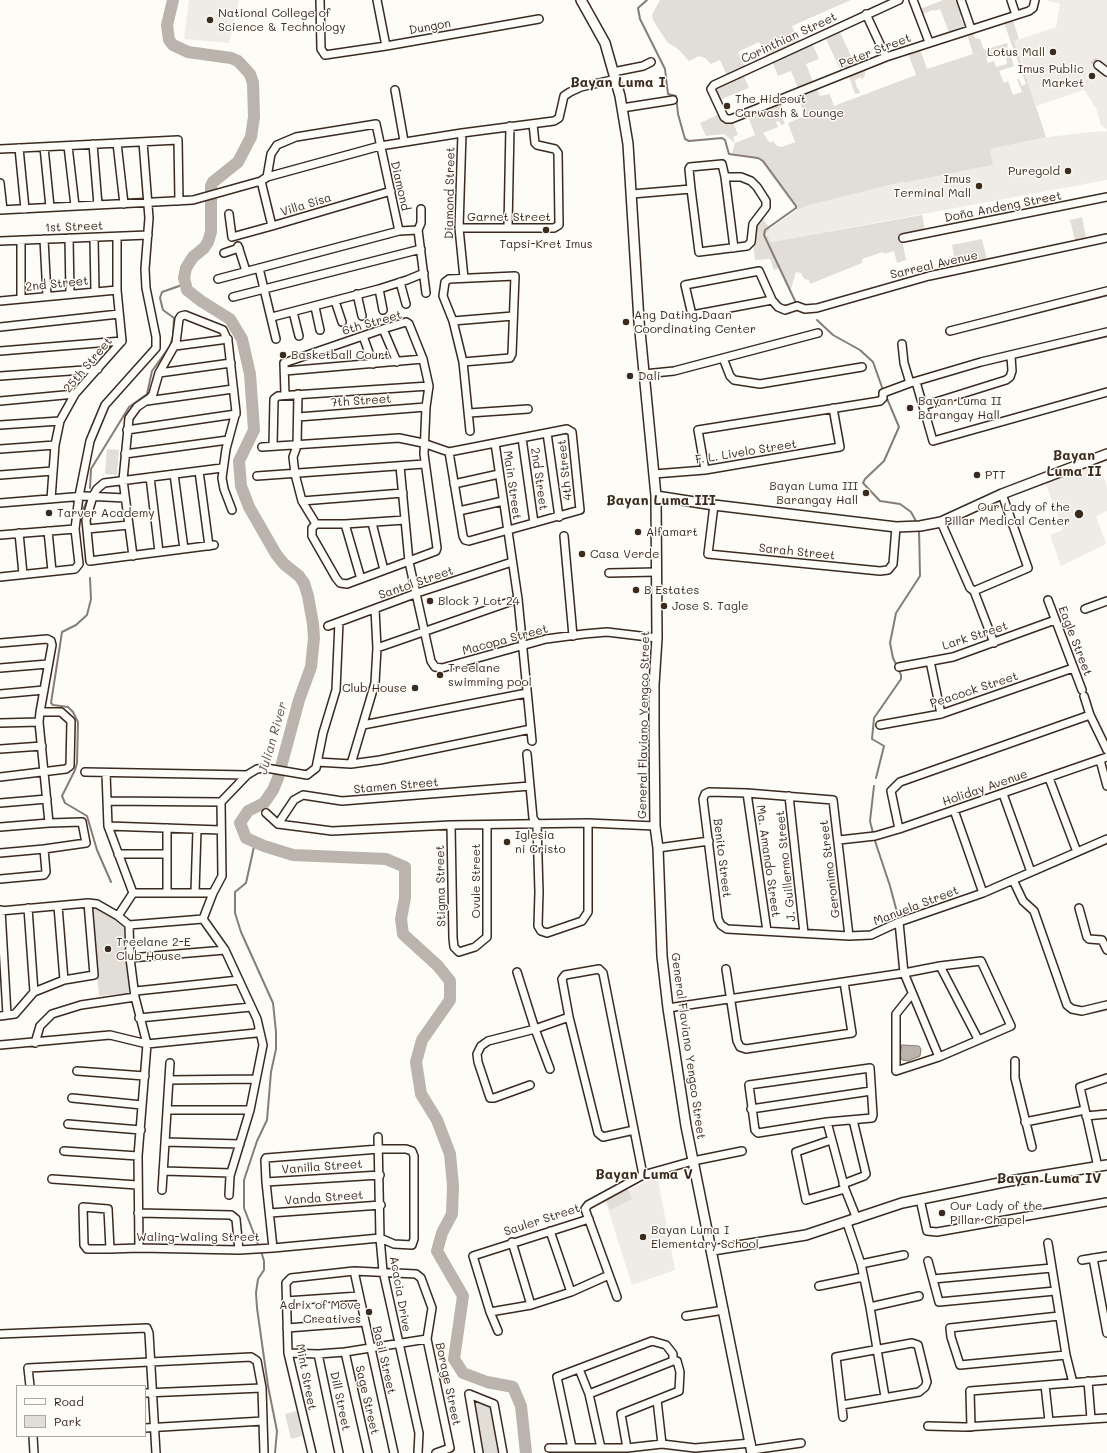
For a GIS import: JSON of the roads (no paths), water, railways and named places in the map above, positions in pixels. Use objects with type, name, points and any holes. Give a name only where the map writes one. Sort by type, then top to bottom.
[{"type":"main road","name":"General Flaviano Yengco Street","points":[[581,0],[606,43],[622,108],[628,144],[635,262],[656,496],[657,638],[654,692],[655,826],[658,848],[659,912],[668,1008],[693,1161],[713,1250],[752,1449]]},
{"type":"main road","points":[[656,496],[714,505],[896,527],[920,526],[941,522],[1002,494],[1107,454]]},
{"type":"main road","points":[[713,1250],[800,1237],[847,1223],[898,1204],[920,1199],[1004,1182],[1102,1166]]},
{"type":"street","name":"Dungon","points":[[320,0],[320,49],[325,55],[386,46],[539,19]]},
{"type":"street","points":[[377,0],[386,46]]},
{"type":"street","name":"Corinthian Street","points":[[727,120],[712,87],[866,14],[899,0]]},
{"type":"street","points":[[913,0],[929,42]]},
{"type":"street","points":[[961,0],[971,29]]},
{"type":"street","points":[[1011,0],[1016,15]]},
{"type":"street","name":"Peter Street","points":[[727,120],[886,57],[1032,9],[1035,0]]},
{"type":"street","points":[[866,14],[886,57]]},
{"type":"street","points":[[0,184],[1,210],[193,200],[260,181],[267,177],[380,146],[462,132],[554,121],[559,118],[564,96],[570,92],[651,62]]},
{"type":"street","points":[[1098,65],[1107,72]]},
{"type":"street","points":[[395,90],[404,141]]},
{"type":"street","points":[[622,108],[672,100]]},
{"type":"street","name":"Diamond","points":[[267,177],[271,154],[277,145],[296,137],[373,124],[377,126],[399,231]]},
{"type":"street","name":"Garnet Street","points":[[458,228],[554,228],[560,225],[558,153],[555,149],[537,145],[535,143],[533,124]]},
{"type":"street","points":[[508,228],[510,126]]},
{"type":"street","name":"Diamond Street","points":[[462,132],[458,228],[464,278]]},
{"type":"street","points":[[0,149],[178,140],[179,201]]},
{"type":"street","points":[[0,577],[75,569],[78,567],[75,529],[78,496],[90,441],[106,405],[156,348],[156,337],[146,288],[145,269],[148,235],[148,202],[143,142]]},
{"type":"street","points":[[117,143],[124,204]]},
{"type":"street","points":[[93,144],[98,205]]},
{"type":"street","points":[[68,146],[75,206]]},
{"type":"street","points":[[44,147],[50,207]]},
{"type":"street","points":[[19,148],[25,209]]},
{"type":"street","points":[[725,177],[741,177],[751,181],[760,190],[766,207],[753,224],[749,244],[734,248],[699,252],[688,169],[690,167],[722,164],[734,248]]},
{"type":"street","name":"Villa Sisa","points":[[260,181],[272,226],[391,191]]},
{"type":"street","points":[[632,194],[691,189]]},
{"type":"street","name":"Doña Andeng Street","points":[[903,238],[1107,197]]},
{"type":"street","points":[[421,208],[421,223],[418,230],[426,293]]},
{"type":"street","points":[[229,214],[232,237],[272,226]]},
{"type":"street","points":[[218,279],[246,270],[259,268],[399,231],[418,230]]},
{"type":"street","name":"1st Street","points":[[0,240],[148,235]]},
{"type":"street","name":"25th Street","points":[[51,499],[55,445],[60,421],[75,394],[122,341],[117,290],[118,237]]},
{"type":"street","points":[[69,238],[70,294]]},
{"type":"street","points":[[94,238],[95,292]]},
{"type":"street","name":"Sarreal Avenue","points":[[772,300],[781,310],[798,306],[805,309],[817,308],[923,277],[1107,238]]},
{"type":"street","points":[[44,239],[47,296]]},
{"type":"street","points":[[21,240],[21,299]]},
{"type":"street","points":[[224,253],[239,247],[246,270]]},
{"type":"street","points":[[233,297],[421,249]]},
{"type":"street","points":[[259,268],[263,289],[272,317],[276,339]]},
{"type":"street","points":[[759,271],[772,300],[692,316],[685,285],[759,271]]},
{"type":"street","points":[[272,317],[315,307],[379,289],[424,273]]},
{"type":"street","points":[[463,362],[510,358],[512,354],[515,276],[449,279],[445,282],[443,296],[454,321],[463,362],[470,430]]},
{"type":"street","points":[[400,282],[406,304]]},
{"type":"street","points":[[379,289],[383,310]]},
{"type":"street","name":"2nd Street","points":[[0,301],[117,290]]},
{"type":"street","points":[[950,331],[1107,291]]},
{"type":"street","points":[[357,294],[362,316]]},
{"type":"street","points":[[335,301],[342,322]]},
{"type":"street","points":[[315,307],[320,330]]},
{"type":"street","points":[[293,312],[299,336]]},
{"type":"street","points":[[0,327],[119,314]]},
{"type":"street","points":[[133,556],[123,480],[127,430],[132,412],[153,394],[159,373],[175,346],[179,319],[181,316],[185,315],[223,330],[228,339],[236,414],[228,440],[222,468],[224,489],[232,510]]},
{"type":"street","points":[[454,321],[513,316]]},
{"type":"street","name":"6th Street","points":[[285,371],[284,363],[383,329],[408,322],[423,359],[429,386],[423,443],[424,464],[438,548],[433,554],[347,584],[340,583],[312,536],[312,528],[316,524]]},
{"type":"street","points":[[383,329],[397,362]]},
{"type":"street","points":[[705,470],[698,430],[880,401],[883,398],[883,392],[913,382],[981,362],[1107,332]]},
{"type":"street","points":[[644,374],[674,371],[818,333]]},
{"type":"street","points":[[363,336],[373,364]]},
{"type":"street","points":[[175,346],[228,339]]},
{"type":"street","points":[[0,351],[122,341]]},
{"type":"street","points":[[902,344],[904,363],[923,406],[933,441],[1107,392]]},
{"type":"street","points":[[305,356],[305,369]]},
{"type":"street","points":[[923,406],[1006,380],[1012,371],[1011,356]]},
{"type":"street","points":[[723,358],[730,376],[734,380],[760,384],[862,367]]},
{"type":"street","points":[[285,395],[285,371],[423,359]]},
{"type":"street","points":[[159,373],[231,363]]},
{"type":"street","points":[[0,376],[98,369]]},
{"type":"street","points":[[273,446],[274,399],[278,396],[429,386]]},
{"type":"street","points":[[146,401],[234,389]]},
{"type":"street","points":[[0,401],[75,394]]},
{"type":"street","points":[[298,394],[297,446],[293,456],[295,474],[302,501],[316,524],[372,523],[405,520]]},
{"type":"street","name":"7th Street","points":[[298,417],[426,408]]},
{"type":"street","name":"F. L. Livelo Street","points":[[654,474],[705,470],[840,447],[833,408]]},
{"type":"street","points":[[469,413],[528,409]]},
{"type":"street","points":[[127,430],[236,414]]},
{"type":"street","points":[[0,425],[60,421]]},
{"type":"street","name":"4th Street","points":[[459,511],[463,536],[469,541],[578,512],[580,508],[572,432],[567,429],[494,444]]},
{"type":"street","points":[[547,433],[559,517]]},
{"type":"street","name":"Main Street","points":[[262,447],[297,446],[400,438],[423,443],[450,452],[494,444],[518,599],[532,741]]},
{"type":"street","name":"2nd Street","points":[[522,438],[534,523]]},
{"type":"street","points":[[125,454],[228,440]]},
{"type":"street","points":[[0,449],[55,445]]},
{"type":"street","points":[[450,452],[459,511],[503,501]]},
{"type":"street","points":[[257,476],[424,464]]},
{"type":"street","name":"Macopa Street","points":[[400,466],[409,562],[431,661],[437,668],[522,645],[573,636],[607,632],[657,638]]},
{"type":"street","points":[[199,471],[212,545],[90,561],[86,520],[93,496],[97,489],[104,483],[222,468]]},
{"type":"street","points":[[0,475],[52,471]]},
{"type":"street","points":[[174,474],[184,549]]},
{"type":"street","points":[[454,484],[499,474]]},
{"type":"street","points":[[150,477],[159,552]]},
{"type":"street","points":[[302,501],[403,493]]},
{"type":"street","points":[[974,591],[1028,568],[1002,494]]},
{"type":"street","points":[[0,503],[78,496],[125,498]]},
{"type":"street","name":"Sarah Street","points":[[714,505],[708,554],[880,571],[888,570],[893,564],[896,527]]},
{"type":"street","points":[[941,522],[970,588],[974,591],[994,643]]},
{"type":"street","points":[[372,523],[384,570]]},
{"type":"street","points":[[345,524],[361,579]]},
{"type":"street","points":[[87,529],[129,525]]},
{"type":"street","points":[[0,535],[75,529]]},
{"type":"street","points":[[48,531],[52,571]]},
{"type":"street","points":[[19,533],[23,574]]},
{"type":"street","points":[[564,536],[573,636]]},
{"type":"street","name":"Santol Street","points":[[328,626],[417,593],[512,562]]},
{"type":"street","points":[[608,573],[657,572]]},
{"type":"street","points":[[377,648],[518,599]]},
{"type":"street","name":"Eagle Street","points":[[1048,600],[1090,715],[1107,750]]},
{"type":"street","points":[[1085,609],[1107,601]]},
{"type":"street","points":[[351,764],[375,682],[377,648],[375,609]]},
{"type":"street","name":"Lark Street","points":[[899,667],[953,657],[1055,620]]},
{"type":"street","points":[[203,919],[213,892],[222,876],[221,802],[247,775],[257,769],[266,768],[307,775],[316,768],[323,733],[336,690],[339,622]]},
{"type":"street","points":[[0,642],[47,639],[51,641],[52,645],[40,712],[49,823]]},
{"type":"street","points":[[930,661],[941,714]]},
{"type":"street","points":[[0,668],[48,664]]},
{"type":"street","name":"Peacock Street","points":[[880,726],[941,714],[1073,668]]},
{"type":"street","points":[[0,694],[44,690]]},
{"type":"street","points":[[363,725],[527,693]]},
{"type":"street","points":[[0,777],[44,773],[66,769],[70,766],[71,721],[61,712],[40,712]]},
{"type":"street","points":[[899,829],[892,799],[892,791],[900,782],[1090,715]]},
{"type":"street","points":[[0,724],[40,722]]},
{"type":"street","points":[[317,762],[351,764],[380,760],[531,729]]},
{"type":"street","points":[[0,749],[42,746]]},
{"type":"street","points":[[527,754],[533,818],[537,824],[539,892],[538,926],[541,931],[547,933],[582,920],[588,912],[588,823]]},
{"type":"street","points":[[1104,759],[1107,786]]},
{"type":"street","name":"Holiday Avenue","points":[[838,840],[875,836],[899,829],[1104,759]]},
{"type":"street","points":[[84,772],[247,775]]},
{"type":"street","points":[[106,773],[108,826],[133,893]]},
{"type":"street","points":[[1049,778],[1077,852]]},
{"type":"street","name":"Stamen Street","points":[[278,824],[294,800],[300,795],[342,801],[530,786]]},
{"type":"street","name":"Benito Street","points":[[721,926],[718,919],[703,799],[705,794],[709,792],[747,793]]},
{"type":"street","points":[[747,793],[789,796]]},
{"type":"street","name":"Ma. Amando Street","points":[[747,793],[767,931]]},
{"type":"street","points":[[1003,794],[1031,872]]},
{"type":"street","name":"Geronimo Street","points":[[789,796],[833,800],[849,936]]},
{"type":"street","name":"J. Guillermo Street","points":[[789,796],[804,933]]},
{"type":"street","points":[[0,803],[47,799]]},
{"type":"street","points":[[107,801],[221,802]]},
{"type":"street","points":[[954,810],[984,893]]},
{"type":"street","points":[[266,813],[278,824],[332,831],[450,825],[588,823],[655,826]]},
{"type":"street","points":[[0,827],[80,821],[83,824],[87,842],[84,844],[0,853]]},
{"type":"street","name":"Stigma Street","points":[[450,825],[454,947],[459,952],[467,951],[475,947],[487,937]]},
{"type":"street","name":"Ovule Street","points":[[487,825],[487,937]]},
{"type":"street","points":[[108,826],[221,830]]},
{"type":"street","points":[[167,828],[167,893]]},
{"type":"street","points":[[195,892],[197,830]]},
{"type":"street","name":"Manuela Street","points":[[721,926],[727,929],[849,936],[871,935],[899,922],[984,893],[1107,839]]},
{"type":"street","points":[[658,848],[709,841]]},
{"type":"street","points":[[0,879],[46,874],[44,849]]},
{"type":"street","points":[[118,854],[167,854]]},
{"type":"street","points":[[1013,880],[1023,901],[1034,911],[1067,1005],[1072,1009],[1082,1011],[1107,1005]]},
{"type":"street","points":[[133,893],[213,892]]},
{"type":"street","points":[[118,916],[133,893]]},
{"type":"street","points":[[88,903],[95,973],[91,976],[64,980],[34,992],[15,1014],[3,1016],[1,910],[88,903],[96,904],[118,916],[129,925],[203,919]]},
{"type":"street","points":[[58,906],[64,980]]},
{"type":"street","points":[[28,908],[34,992]]},
{"type":"street","points":[[1079,908],[1087,937],[1089,939],[1102,940],[1107,950]]},
{"type":"street","points":[[203,919],[225,950],[257,1019],[263,1045],[250,1110],[231,1173],[229,1195]]},
{"type":"street","points":[[899,922],[904,973],[939,1057]]},
{"type":"street","points":[[129,925],[130,958],[135,994],[139,1018],[146,1044],[137,1185],[139,1248]]},
{"type":"street","points":[[130,958],[225,950]]},
{"type":"street","points":[[668,1008],[980,961],[1011,1026],[939,1057],[896,1071],[896,1014],[912,994]]},
{"type":"street","points":[[940,966],[978,1039]]},
{"type":"street","points":[[726,969],[737,1041],[740,1047],[746,1049],[852,1033],[844,982]]},
{"type":"street","points":[[634,1130],[603,1137],[598,1133],[569,1017],[562,979],[563,976],[601,970],[634,1130],[643,1175]]},
{"type":"street","points":[[517,972],[535,1029],[550,1069]]},
{"type":"street","points":[[35,1042],[40,1026],[52,1014],[82,1005],[135,994],[239,980]]},
{"type":"street","points":[[139,1018],[251,1007]]},
{"type":"street","points":[[530,1085],[494,1098],[490,1098],[478,1062],[477,1054],[481,1046],[488,1041],[535,1029],[569,1017]]},
{"type":"street","points":[[0,1045],[110,1035],[146,1044],[256,1033],[259,1030]]},
{"type":"street","points":[[1015,1061],[1015,1078],[1032,1147]]},
{"type":"street","points":[[162,1190],[170,1063]]},
{"type":"street","points":[[870,1068],[871,1091],[872,1118],[827,1122],[758,1133],[755,1130],[750,1109],[748,1088],[749,1085],[753,1083],[870,1068]]},
{"type":"street","points":[[77,1071],[145,1076]]},
{"type":"street","points":[[1102,1166],[1085,1113],[1080,1087],[1107,1078]]},
{"type":"street","points":[[169,1080],[256,1079]]},
{"type":"street","points":[[750,1109],[871,1091]]},
{"type":"street","points":[[72,1098],[142,1105]]},
{"type":"street","points":[[167,1110],[250,1110]]},
{"type":"street","points":[[1025,1122],[1085,1113],[1107,1114]]},
{"type":"street","points":[[831,1140],[796,1152],[806,1200],[844,1187],[866,1174],[853,1120]]},
{"type":"street","points":[[827,1122],[844,1187],[857,1219]]},
{"type":"street","points":[[68,1124],[141,1130]]},
{"type":"street","name":"Acacia Drive","points":[[378,1137],[381,1205],[380,1238],[383,1271],[419,1433],[418,1453]]},
{"type":"street","points":[[165,1142],[240,1144]]},
{"type":"street","points":[[270,1248],[270,1213],[265,1160],[269,1156],[379,1149],[412,1150],[414,1156],[414,1241],[408,1245],[394,1244],[380,1238]]},
{"type":"street","points":[[64,1151],[138,1156]]},
{"type":"street","name":"Sauler Street","points":[[490,1312],[473,1256],[512,1242],[589,1219],[585,1209],[588,1205],[643,1175],[693,1161],[742,1151]]},
{"type":"street","points":[[163,1171],[231,1173]]},
{"type":"street","name":"Vanilla Street","points":[[266,1182],[380,1174]]},
{"type":"street","points":[[52,1179],[137,1185]]},
{"type":"street","points":[[920,1199],[927,1231],[937,1232],[1107,1202]]},
{"type":"street","name":"Vanda Street","points":[[270,1213],[381,1205]]},
{"type":"street","name":"Waling-Waling Street","points":[[110,1249],[108,1209],[85,1206],[82,1209],[86,1248],[110,1249],[139,1248],[239,1250],[380,1238]]},
{"type":"street","points":[[138,1213],[231,1215],[236,1219],[239,1250]]},
{"type":"street","points":[[589,1219],[617,1297]]},
{"type":"street","points":[[847,1223],[861,1264],[886,1397]]},
{"type":"street","points":[[550,1230],[571,1292]]},
{"type":"street","points":[[512,1242],[531,1306]]},
{"type":"street","points":[[1048,1243],[1059,1316],[1073,1383]]},
{"type":"street","points":[[861,1264],[904,1255]]},
{"type":"street","points":[[1082,1260],[1107,1256]]},
{"type":"street","points":[[1093,1258],[1107,1333]]},
{"type":"street","points":[[928,1261],[939,1302],[1055,1291]]},
{"type":"street","points":[[933,1279],[1052,1268]]},
{"type":"street","points":[[354,1271],[383,1271]]},
{"type":"street","name":"Mint Street","points":[[312,1453],[288,1353],[286,1300],[287,1280],[354,1271]]},
{"type":"street","name":"Basil Street","points":[[354,1271],[394,1453]]},
{"type":"street","name":"Borage Street","points":[[383,1271],[416,1274],[421,1278],[432,1308],[427,1338],[450,1448],[436,1453]]},
{"type":"street","points":[[498,1331],[490,1312],[531,1306],[571,1292],[609,1275]]},
{"type":"street","points":[[819,1286],[863,1277]]},
{"type":"street","points":[[286,1300],[359,1296]]},
{"type":"street","points":[[870,1307],[919,1296]]},
{"type":"street","points":[[686,1316],[724,1310]]},
{"type":"street","points":[[1059,1316],[950,1328],[951,1337],[960,1364],[1066,1355]]},
{"type":"street","points":[[288,1328],[365,1322]]},
{"type":"street","points":[[0,1334],[147,1328],[149,1332],[150,1362],[148,1393],[154,1427],[156,1453]]},
{"type":"street","points":[[288,1353],[318,1354],[344,1352],[370,1349],[427,1338]]},
{"type":"street","points":[[572,1448],[557,1377],[652,1341],[658,1341],[666,1345],[673,1354],[673,1361]]},
{"type":"street","points":[[842,1405],[920,1392],[925,1387],[927,1382],[918,1345],[912,1343],[836,1356],[843,1417]]},
{"type":"street","name":"Sage Street","points":[[344,1352],[368,1453]]},
{"type":"street","name":"Dill Street","points":[[318,1354],[339,1453]]},
{"type":"street","points":[[30,1385],[28,1368],[251,1357],[257,1361],[262,1388],[264,1453]]},
{"type":"street","points":[[590,1394],[673,1361],[677,1361],[680,1372],[679,1391],[621,1414],[627,1448]]},
{"type":"street","points":[[579,1369],[590,1394],[601,1448]]},
{"type":"street","points":[[971,1427],[970,1391],[1107,1380]]},
{"type":"street","points":[[1088,1382],[1091,1419]]},
{"type":"street","points":[[1046,1385],[1049,1421]]},
{"type":"street","points":[[148,1393],[262,1388]]},
{"type":"street","points":[[479,1453],[469,1394],[494,1404],[503,1453]]},
{"type":"street","points":[[657,1400],[662,1444]]},
{"type":"street","points":[[928,1426],[971,1427],[1107,1418]]},
{"type":"street","points":[[146,1428],[263,1421]]},
{"type":"street","points":[[33,1437],[34,1453]]},
{"type":"street","points":[[550,1448],[627,1448],[662,1444],[695,1448],[752,1449],[801,1443]]},
{"type":"waterway","name":"Julian River","points":[[173,0],[167,25],[169,40],[173,45],[188,52],[231,58],[238,61],[250,74],[253,83],[254,117],[251,137],[238,162],[213,182],[211,186],[211,232],[208,242],[204,248],[193,257],[186,268],[184,278],[187,290],[201,301],[230,319],[242,339],[250,374],[254,430],[239,461],[241,486],[249,507],[276,554],[284,564],[299,576],[304,583],[313,624],[314,638],[311,667],[299,700],[278,778],[273,790],[264,803],[248,811],[240,823],[246,838],[264,846],[293,855],[386,859],[405,867],[405,898],[401,919],[403,934],[438,966],[450,981],[450,1000],[422,1040],[416,1062],[421,1094],[437,1120],[450,1154],[453,1186],[452,1214],[442,1233],[437,1251],[463,1296],[454,1359],[463,1373],[487,1382],[513,1387],[521,1406],[526,1453]]},
{"type":"waterway","points":[[647,0],[638,8],[640,19],[665,69],[668,94],[676,96],[678,114],[685,139],[689,141],[722,138],[725,140],[729,154],[758,158],[763,161],[796,206],[796,208],[765,230],[764,235],[796,303]]},
{"type":"waterway","points":[[90,488],[91,469],[129,407],[147,394],[152,371],[170,346],[173,336],[174,318],[163,310],[160,298],[162,292],[185,284]]},
{"type":"waterway","points":[[817,320],[833,335],[860,350],[873,362],[883,390]]},
{"type":"waterway","points":[[886,396],[899,427],[884,461],[865,479],[863,483],[880,501],[900,504],[911,512],[917,523]]},
{"type":"waterway","points":[[81,514],[87,501]]},
{"type":"waterway","points":[[876,778],[884,746],[872,739],[874,718],[901,679],[901,675],[893,658],[890,643],[896,613],[920,576],[919,529]]},
{"type":"waterway","points":[[90,578],[91,599],[87,615],[76,625],[62,632],[51,703],[53,705],[68,707],[73,712],[78,722],[77,763],[62,796],[65,803],[87,816],[97,850],[111,882]]},
{"type":"waterway","points":[[873,833],[870,821],[874,786]]},
{"type":"waterway","points":[[875,841],[898,916]]},
{"type":"waterway","points":[[255,842],[246,883],[235,892],[235,913],[241,932],[273,1003],[276,1032],[276,1049],[271,1072],[267,1120],[257,1141],[244,1180],[244,1208],[259,1247]]},
{"type":"waterway","points":[[261,1251],[264,1261],[264,1270],[258,1279],[256,1293],[257,1308],[268,1386],[277,1431],[275,1453]]},
{"type":"tunnel","points":[[1093,60],[1098,65]]},
{"type":"place","name":"National College of Science & Technology","points":[[210,20]]},
{"type":"place","name":"Lotus Mall","points":[[1053,52]]},
{"type":"place","name":"Imus Public Market","points":[[1092,76]]},
{"type":"place","name":"The Hideout Carwash & Lounge","points":[[727,106]]},
{"type":"place","name":"Puregold","points":[[1068,171]]},
{"type":"place","name":"Imus Terminal Mall","points":[[979,186]]},
{"type":"place","name":"Tapsi-Kret Imus","points":[[546,230]]},
{"type":"place","name":"Ang Dating Daan Coordinating Center","points":[[626,322]]},
{"type":"place","name":"Basketball Court","points":[[283,355]]},
{"type":"place","name":"Dali","points":[[630,376]]},
{"type":"place","name":"Bayan Luma II Barangay Hall","points":[[910,408]]},
{"type":"place","name":"PTT","points":[[977,475]]},
{"type":"place","name":"Bayan Luma III Barangay Hall","points":[[866,493]]},
{"type":"place","name":"Tarver Academy","points":[[49,513]]},
{"type":"place","name":"Our Lady of the Pillar Medical Center","points":[[1079,514]]},
{"type":"place","name":"Alfamart","points":[[638,532]]},
{"type":"place","name":"Casa Verde","points":[[582,554]]},
{"type":"place","name":"B Estates","points":[[636,590]]},
{"type":"place","name":"Block 7 Lot 24","points":[[430,601]]},
{"type":"place","name":"Jose S. Tagle","points":[[664,606]]},
{"type":"place","name":"Treelane swimming pool","points":[[440,675]]},
{"type":"place","name":"Club House","points":[[415,688]]},
{"type":"place","name":"Iglesia ni Cristo","points":[[507,842]]},
{"type":"place","name":"Treelane 2-E Club House","points":[[108,949]]},
{"type":"place","name":"Our Lady of the Pillar Chapel","points":[[942,1213]]},
{"type":"place","name":"Bayan Luma I Elementary School","points":[[643,1237]]},
{"type":"place","name":"Adrix of Move Creatives","points":[[369,1312]]},
{"type":"district","name":"Bayan Luma I","points":[[618,83]]},
{"type":"district","name":"Bayan Luma II","points":[[1074,464]]},
{"type":"district","name":"Bayan Luma III","points":[[661,501]]},
{"type":"district","name":"Bayan Luma V","points":[[644,1175]]},
{"type":"district","name":"Bayan Luma IV","points":[[1049,1179]]}]
